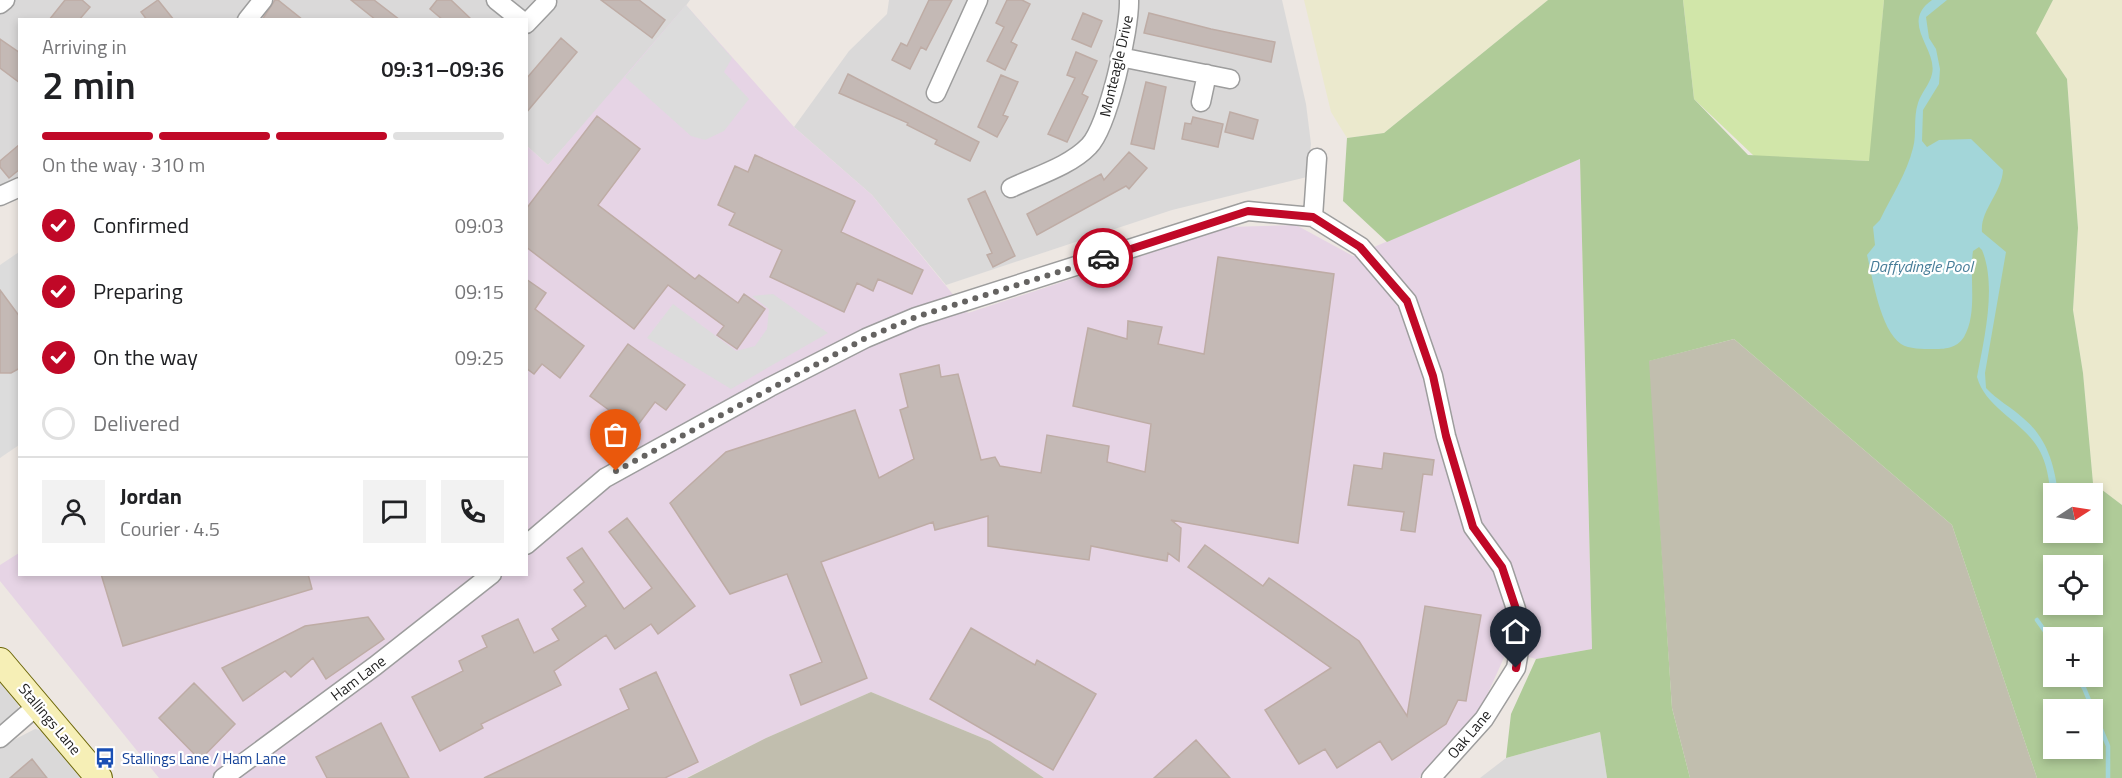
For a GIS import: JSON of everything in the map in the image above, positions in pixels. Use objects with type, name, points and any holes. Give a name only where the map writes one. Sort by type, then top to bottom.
[{"type":"main road","name":"Stallings Lane","points":[[0,661],[99,778]]},
{"type":"street","points":[[0,4],[5,0]]},
{"type":"street","points":[[249,18],[264,0]]},
{"type":"street","points":[[496,0],[518,18]]},
{"type":"street","points":[[936,93],[978,0]]},
{"type":"street","name":"Monteagle Drive","points":[[1011,188],[1077,156],[1090,146],[1101,131],[1126,36],[1130,0]]},
{"type":"street","points":[[528,22],[547,2]]},
{"type":"street","points":[[1120,57],[1230,79]]},
{"type":"street","points":[[1201,102],[1207,74]]},
{"type":"street","points":[[528,543],[605,478],[866,338],[916,317],[1248,211],[1313,217],[1317,158]]},
{"type":"street","points":[[0,196],[18,188]]},
{"type":"street","name":"Oak Lane","points":[[1313,217],[1360,247],[1407,301],[1433,376],[1446,436],[1473,527],[1502,567],[1516,609],[1520,645],[1516,668],[1484,719],[1431,778]]},
{"type":"street","name":"Ham Lane","points":[[223,778],[375,666],[489,576]]},
{"type":"street","points":[[0,738],[38,705]]},
{"type":"shaded area","points":[[0,0],[690,0],[672,25],[548,165],[528,147],[528,18],[18,18],[18,176],[0,185]]},
{"type":"shaded area","points":[[889,0],[1282,0],[1306,104],[1311,144],[1307,177],[1172,210],[946,285],[872,195],[794,127],[849,51],[887,14]]},
{"type":"shaded area","points":[[1304,0],[1548,0],[1384,133],[1347,138],[1331,112]]},
{"type":"shaded area","points":[[2053,0],[2122,0],[2122,505],[2103,491],[2103,483],[2093,483],[2083,373],[2073,310],[2078,228],[2067,79],[2035,33]]},
{"type":"shaded area","points":[[686,5],[794,127],[872,195],[968,313],[1229,227],[1296,225],[1353,256],[1580,159],[1592,649],[1536,659],[1507,651],[1478,715],[1419,778],[1044,778],[990,741],[871,692],[766,738],[686,778],[159,778],[0,581],[0,565],[18,554],[18,576],[528,576],[528,147],[548,165]]},
{"type":"shaded area","points":[[686,5],[732,58],[724,72],[749,99],[724,131],[705,140],[691,136],[625,77]]},
{"type":"shaded area","points":[[18,253],[18,316],[0,290],[0,265]]},
{"type":"shaded area","points":[[773,294],[828,333],[731,389],[647,338],[673,304],[736,351],[755,346],[767,329],[769,309],[752,296]]},
{"type":"shaded area","points":[[1734,339],[1952,525],[2037,778],[1690,778],[1672,708],[1648,361]]},
{"type":"shaded area","points":[[18,369],[18,446],[0,458],[0,374],[11,373]]},
{"type":"shaded area","points":[[0,676],[19,697],[18,711],[0,727]]},
{"type":"shaded area","points":[[871,692],[990,741],[1044,778],[687,778],[766,738]]},
{"type":"shaded area","points":[[35,729],[47,732],[84,778],[0,778],[0,747]]},
{"type":"shaded area","points":[[1600,732],[1607,778],[1480,778],[1506,758]]},
{"type":"green space","points":[[1548,0],[1683,0],[1694,99],[1748,155],[1869,161],[1884,0],[2053,0],[2036,33],[2067,79],[2078,228],[2073,310],[2083,373],[2093,483],[2043,483],[2043,543],[2103,543],[2103,491],[2122,505],[2122,778],[2037,778],[1952,525],[1734,339],[1649,361],[1672,708],[1690,778],[1607,778],[1600,732],[1506,758],[1511,714],[1536,659],[1592,649],[1580,159],[1387,242],[1343,201],[1347,138],[1384,133]]},
{"type":"green space","points":[[1683,0],[1884,0],[1870,161],[1754,156],[1694,99]]},
{"type":"water","name":"Daffydingle Pool","points":[[1932,0],[1947,0],[1926,17],[1929,38],[1936,49],[1940,69],[1939,84],[1923,110],[1922,141],[1927,147],[1939,140],[1971,139],[2003,170],[1999,186],[1982,224],[1982,232],[2006,252],[1985,373],[1986,388],[2038,434],[2048,452],[2056,483],[2049,483],[2042,456],[2034,442],[1994,404],[1981,387],[1977,377],[1986,330],[1989,296],[1989,280],[1982,250],[1979,247],[1973,251],[1972,306],[1968,327],[1961,341],[1950,348],[1924,349],[1901,344],[1888,327],[1875,290],[1867,255],[1875,245],[1873,227],[1880,220],[1903,176],[1914,143],[1919,99],[1932,74],[1930,55],[1919,27],[1919,18],[1923,9]]},
{"type":"building","points":[[65,0],[82,0],[90,7],[81,18],[51,18]]},
{"type":"building","points":[[158,0],[172,18],[146,18],[141,12]]},
{"type":"building","points":[[275,0],[278,0],[300,18],[263,18]]},
{"type":"building","points":[[351,0],[374,0],[397,18],[374,18]]},
{"type":"building","points":[[437,0],[451,0],[470,18],[441,18],[430,9]]},
{"type":"building","points":[[601,0],[639,0],[665,20],[652,38]]},
{"type":"building","points":[[929,0],[952,0],[926,50],[921,47],[910,69],[892,60],[901,43],[907,46]]},
{"type":"building","points":[[1007,0],[1022,0],[1030,4],[1011,42],[1017,45],[1005,70],[987,61],[1004,27],[996,23]]},
{"type":"building","points":[[1083,13],[1102,21],[1091,47],[1072,39]]},
{"type":"building","points":[[1149,13],[1275,42],[1271,62],[1144,33]]},
{"type":"building","points":[[561,38],[577,52],[528,111],[528,77]]},
{"type":"building","points":[[0,39],[18,52],[18,82],[0,68]]},
{"type":"building","points":[[1076,52],[1097,61],[1082,94],[1088,97],[1067,142],[1048,134],[1075,78],[1067,75]]},
{"type":"building","points":[[848,74],[979,142],[970,161],[935,144],[937,140],[907,125],[908,123],[839,93]]},
{"type":"building","points":[[1001,75],[1018,82],[1003,115],[1008,117],[997,137],[978,127]]},
{"type":"building","points":[[1146,82],[1166,87],[1154,149],[1131,144]]},
{"type":"building","points":[[1230,112],[1258,120],[1253,139],[1225,132]]},
{"type":"building","points":[[597,116],[640,149],[598,205],[695,279],[699,275],[738,303],[744,294],[765,309],[737,349],[717,335],[724,326],[668,285],[634,329],[528,249],[528,206]]},
{"type":"building","points":[[1193,117],[1223,124],[1218,147],[1182,139],[1185,123],[1191,124]]},
{"type":"building","points":[[18,146],[18,171],[9,178],[0,167],[0,161]]},
{"type":"building","points":[[1129,152],[1147,168],[1129,189],[1126,186],[1037,235],[1027,214],[1101,174],[1104,180]]},
{"type":"building","points":[[755,155],[855,201],[841,232],[923,270],[912,294],[878,279],[873,291],[857,283],[844,312],[770,277],[782,250],[729,225],[735,213],[718,205],[735,166],[748,172]]},
{"type":"building","points":[[985,191],[1015,256],[993,267],[987,255],[992,253],[968,199]]},
{"type":"building","points":[[1218,257],[1334,274],[1298,543],[1171,520],[1181,528],[1179,561],[1168,553],[1167,561],[1091,546],[1089,560],[988,546],[988,516],[935,530],[933,522],[821,562],[867,678],[801,705],[790,675],[822,662],[787,574],[730,594],[670,503],[726,452],[855,410],[879,478],[914,459],[900,410],[908,407],[900,374],[939,365],[941,377],[958,374],[981,460],[995,457],[1000,466],[1041,473],[1047,435],[1109,446],[1107,462],[1145,472],[1151,424],[1073,406],[1088,328],[1127,339],[1128,321],[1162,327],[1158,344],[1204,354]]},
{"type":"building","points":[[528,280],[546,293],[535,309],[584,346],[560,378],[542,364],[534,374],[528,370]]},
{"type":"building","points":[[0,290],[18,314],[18,369],[11,373],[0,373]]},
{"type":"building","points":[[628,344],[685,385],[666,410],[655,402],[635,429],[590,396]]},
{"type":"building","points":[[1384,453],[1434,460],[1432,475],[1423,474],[1415,532],[1401,530],[1404,512],[1348,505],[1354,465],[1382,469]]},
{"type":"building","points":[[627,518],[695,606],[658,634],[651,624],[615,649],[606,635],[554,671],[561,685],[481,724],[483,728],[440,751],[412,697],[463,671],[459,661],[487,647],[482,636],[518,619],[534,653],[559,640],[552,629],[586,606],[574,590],[584,582],[567,558],[582,548],[624,609],[652,588],[609,532]]},
{"type":"building","points":[[1205,545],[1263,586],[1269,578],[1359,641],[1407,716],[1425,606],[1481,615],[1466,701],[1458,700],[1446,724],[1392,760],[1380,741],[1337,768],[1325,749],[1299,764],[1265,710],[1331,668],[1188,567]]},
{"type":"building","points":[[102,576],[309,576],[312,589],[123,646]]},
{"type":"building","points":[[368,617],[384,639],[326,679],[313,658],[291,677],[285,671],[243,701],[222,668],[305,626]]},
{"type":"building","points":[[971,628],[1035,665],[1037,660],[1096,694],[1053,770],[930,699]]},
{"type":"building","points":[[656,672],[698,762],[665,778],[484,778],[629,709],[620,689]]},
{"type":"building","points":[[194,683],[235,724],[200,760],[159,718]]},
{"type":"building","points":[[381,723],[409,778],[327,778],[316,757]]},
{"type":"building","points":[[1196,740],[1230,778],[1154,778]]},
{"type":"building","points":[[32,759],[47,778],[10,778]]},
{"type":"waterway","points":[[2037,620],[2043,628]]},
{"type":"waterway","points":[[2083,687],[2108,746],[2108,778]]},
{"type":"way so far","points":[[616,471],[770,387],[866,338],[916,317],[1103,258]]},
{"type":"place","name":"Stallings Lane / Ham Lane","points":[[105,758]]},
{"type":"route","points":[[1103,258],[1248,211],[1313,217],[1360,247],[1407,301],[1433,376],[1446,436],[1473,527],[1502,567],[1516,609],[1520,645],[1516,668]]}]
